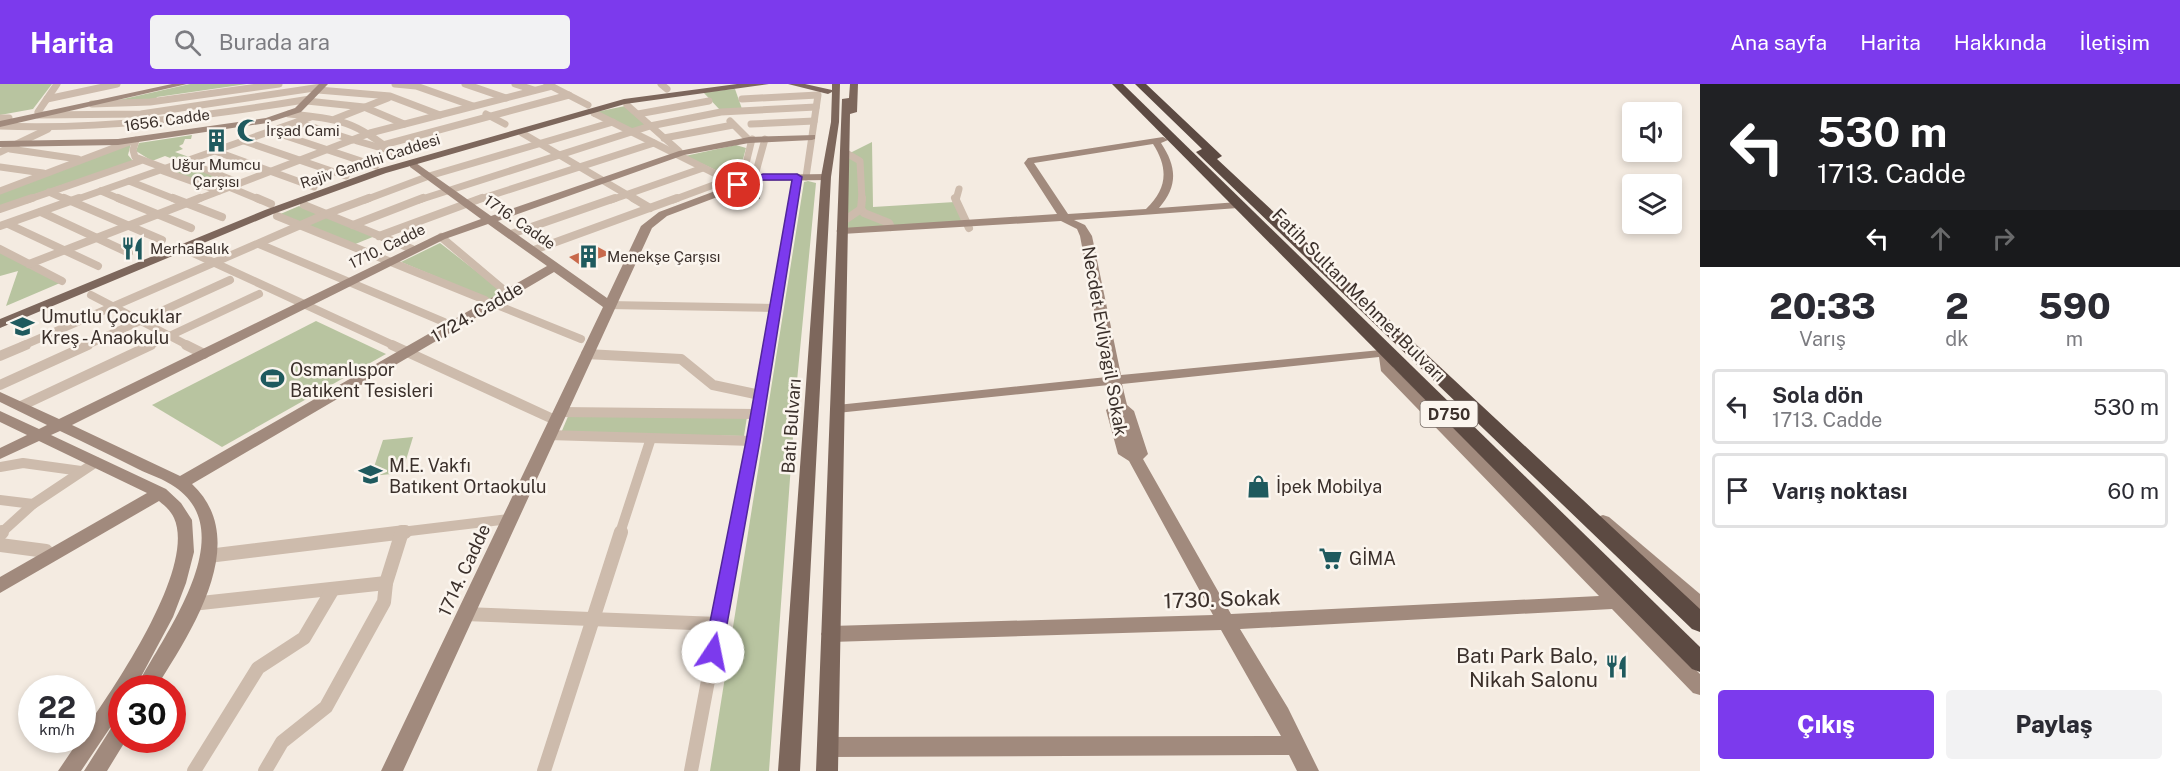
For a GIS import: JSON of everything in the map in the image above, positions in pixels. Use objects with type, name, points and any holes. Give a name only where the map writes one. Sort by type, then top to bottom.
[{"type":"highway","points":[[1107,84],[1160,141],[1214,180]]},
{"type":"highway","name":"Fatih Sultan Mehmet Bulvarı","points":[[1117,84],[1700,662]]},
{"type":"highway","name":"Fatih Sultan Mehmet Bulvarı","points":[[1129,84],[1700,623]]},
{"type":"highway","points":[[1140,84],[1222,161],[1232,179]]},
{"type":"main road","name":"Rajiv Gandhi Caddesi","points":[[0,324],[287,205],[391,168],[624,102],[680,92],[765,84]]},
{"type":"main road","points":[[792,84],[827,88],[825,147],[830,151]]},
{"type":"main road","name":"Batı Bulvarı","points":[[789,771],[826,177],[835,122],[836,84]]},
{"type":"main road","points":[[845,84],[846,157]]},
{"type":"main road","name":"Rajiv Gandhi Caddesi","points":[[0,314],[314,187],[376,166],[591,109],[664,86],[702,88]]},
{"type":"main road","points":[[827,771],[843,185],[846,157],[853,129],[857,88]]},
{"type":"street","points":[[38,114],[57,84]]},
{"type":"street","points":[[52,91],[86,84]]},
{"type":"street","points":[[47,99],[117,84]]},
{"type":"street","points":[[38,114],[168,84]]},
{"type":"street","points":[[2,121],[183,84]]},
{"type":"street","points":[[92,104],[150,102],[279,84]]},
{"type":"street","points":[[395,84],[418,85],[473,106],[505,124]]},
{"type":"street","points":[[465,84],[506,98]]},
{"type":"street","points":[[515,84],[535,90]]},
{"type":"street","points":[[335,119],[418,85]]},
{"type":"street","points":[[29,264],[370,134],[550,85],[569,94],[613,122],[740,185]]},
{"type":"street","points":[[38,114],[141,114],[321,87],[390,96],[440,115]]},
{"type":"street","name":"1656. Cadde","points":[[4,147],[118,142],[221,128],[289,114],[309,100],[321,87]]},
{"type":"street","points":[[702,88],[710,101],[733,124],[756,139]]},
{"type":"street","points":[[737,88],[756,139],[754,179]]},
{"type":"street","points":[[218,92],[221,128]]},
{"type":"street","points":[[297,122],[385,147],[569,94]]},
{"type":"street","points":[[691,771],[753,441],[775,308],[812,137],[818,95],[742,99]]},
{"type":"street","points":[[2,121],[48,129],[131,126],[309,100],[364,107],[405,124]]},
{"type":"street","points":[[638,114],[710,101]]},
{"type":"street","points":[[118,142],[150,102]]},
{"type":"street","points":[[627,105],[680,154]]},
{"type":"street","points":[[353,225],[447,189],[650,126],[721,112],[816,107]]},
{"type":"street","points":[[289,114],[335,119],[370,134],[396,155]]},
{"type":"street","points":[[19,146],[73,115]]},
{"type":"street","points":[[4,225],[311,117]]},
{"type":"street","points":[[751,124],[814,121]]},
{"type":"street","points":[[0,356],[326,214],[429,176],[613,122]]},
{"type":"street","points":[[664,138],[733,124]]},
{"type":"street","points":[[271,131],[376,166]]},
{"type":"street","points":[[522,133],[627,194],[650,215],[663,214],[754,179],[826,177]]},
{"type":"street","name":"1710. Cadde","points":[[0,454],[62,426],[412,249],[441,237],[680,154],[756,139],[812,137]]},
{"type":"street","points":[[756,139],[740,185],[743,192],[756,197]]},
{"type":"street","points":[[1,189],[134,140],[132,153],[140,160],[219,191]]},
{"type":"street","points":[[244,141],[345,176]]},
{"type":"street","points":[[1148,213],[1162,202],[1170,185],[1169,168],[1160,141]]},
{"type":"street","name":"Necdet Evliyagil Sokak","points":[[1160,141],[1031,160],[1037,163],[1086,236],[1120,407],[1113,410],[1126,454],[1135,458],[1226,622],[1281,714],[1308,771]]},
{"type":"street","points":[[379,236],[467,203],[654,142]]},
{"type":"street","points":[[0,152],[4,147],[81,160]]},
{"type":"street","points":[[215,151],[314,187]]},
{"type":"street","points":[[842,230],[861,209],[863,200],[860,185],[860,160],[846,157]]},
{"type":"street","points":[[0,209],[140,160]]},
{"type":"street","points":[[186,162],[240,183]]},
{"type":"street","name":"1716. Cadde","points":[[414,165],[608,305]]},
{"type":"street","points":[[0,167],[46,173]]},
{"type":"street","points":[[511,234],[703,168]]},
{"type":"street","points":[[534,250],[650,215],[727,180]]},
{"type":"street","points":[[129,181],[222,217]]},
{"type":"street","points":[[843,185],[860,185]]},
{"type":"street","points":[[229,187],[271,204]]},
{"type":"street","points":[[959,189],[955,198],[967,225]]},
{"type":"street","points":[[101,191],[191,228]]},
{"type":"street","points":[[49,192],[162,240]]},
{"type":"street","points":[[304,205],[412,249]]},
{"type":"street","points":[[842,230],[1075,219],[1238,205]]},
{"type":"street","points":[[861,209],[889,223],[891,227]]},
{"type":"street","points":[[41,212],[129,253]]},
{"type":"street","name":"1714. Cadde","points":[[392,771],[554,422],[583,346],[608,305],[650,215]]},
{"type":"street","points":[[277,216],[488,302],[583,346],[681,359],[695,367],[701,378],[729,390],[760,395]]},
{"type":"street","points":[[4,225],[98,266]]},
{"type":"street","points":[[842,230],[967,225]]},
{"type":"street","points":[[441,237],[504,290]]},
{"type":"street","points":[[259,244],[444,322]]},
{"type":"street","points":[[0,249],[62,281]]},
{"type":"street","points":[[189,251],[554,422],[651,438],[753,441]]},
{"type":"street","name":"1724. Cadde","points":[[181,483],[407,352],[488,302],[556,266]]},
{"type":"street","points":[[0,385],[230,280]]},
{"type":"street","points":[[21,406],[259,294]]},
{"type":"street","points":[[91,295],[204,354]]},
{"type":"street","points":[[608,305],[775,308]]},
{"type":"street","points":[[837,409],[1386,352],[1386,368],[1700,687]]},
{"type":"street","points":[[0,396],[181,483],[197,498],[206,515],[210,532],[208,556],[192,603],[153,675]]},
{"type":"street","points":[[554,422],[757,414]]},
{"type":"street","points":[[0,416],[160,493],[181,513],[184,523],[185,553],[178,584],[135,667],[69,771]]},
{"type":"street","points":[[544,771],[651,438]]},
{"type":"street","points":[[0,467],[23,462],[81,471]]},
{"type":"street","points":[[0,534],[33,504],[96,462]]},
{"type":"street","points":[[1544,475],[1630,542],[1700,605]]},
{"type":"street","points":[[0,586],[160,493]]},
{"type":"street","points":[[0,500],[33,504]]},
{"type":"street","points":[[208,556],[509,519]]},
{"type":"street","points":[[265,771],[282,742],[326,707],[384,602],[386,583],[402,532]]},
{"type":"street","points":[[0,545],[46,551]]},
{"type":"street","points":[[192,603],[386,583]]},
{"type":"street","points":[[194,771],[258,668],[304,638],[333,589]]},
{"type":"street","name":"1730. Sokak","points":[[831,634],[1226,622],[1615,602]]},
{"type":"street","points":[[465,614],[718,624]]},
{"type":"street","points":[[1659,621],[1700,680]]},
{"type":"street","points":[[828,747],[1296,745]]},
{"type":"street","points":[[95,771],[108,750]]},
{"type":"green space","points":[[0,84],[52,84],[33,109],[0,115]]},
{"type":"green space","points":[[190,84],[247,84],[157,97],[155,101],[110,102]]},
{"type":"green space","points":[[735,89],[742,109],[721,111],[703,92]]},
{"type":"green space","points":[[625,106],[648,126],[633,131],[596,112]]},
{"type":"green space","points":[[192,135],[191,139],[185,139],[179,146],[183,149],[175,152],[189,157],[178,161],[165,156],[152,161],[136,151],[139,143]]},
{"type":"green space","points":[[872,142],[873,207],[955,202],[965,222],[842,231],[848,154]]},
{"type":"green space","points":[[131,143],[128,155],[133,161],[0,206],[0,193]]},
{"type":"green space","points":[[736,145],[746,148],[738,178],[735,179],[685,156]]},
{"type":"green space","points":[[186,163],[237,183],[219,190],[163,170]]},
{"type":"green space","points":[[804,182],[816,183],[797,381],[769,771],[710,771]]},
{"type":"green space","points":[[299,206],[375,236],[353,245],[278,215]]},
{"type":"green space","points":[[440,243],[503,292],[490,299],[401,262]]},
{"type":"green space","points":[[0,252],[60,283],[6,306],[18,271],[0,276]]},
{"type":"green space","name":"Osmanlıspor Batıkent Tesisleri","points":[[316,321],[386,354],[222,447],[152,405]]},
{"type":"green space","points":[[569,414],[747,417],[744,436],[561,433]]},
{"type":"green space","points":[[413,437],[402,473],[371,476],[383,440]]},
{"type":"building","name":"Menekşe Çarşısı","points":[[596,246],[611,254],[580,265],[569,257]]},
{"type":"place","name":"İrşad Cami","points":[[248,130]]},
{"type":"place","name":"Uğur Mumcu Çarşısı","points":[[216,140]]},
{"type":"place","name":"MerhaBalık","points":[[132,248]]},
{"type":"place","name":"Menekşe Çarşısı","points":[[589,256]]},
{"type":"place","name":"Umutlu Çocuklar Kreş - Anaokulu","points":[[23,326]]},
{"type":"place","name":"Osmanlıspor Batıkent Tesisleri","points":[[272,379]]},
{"type":"place","name":"M.E. Vakfı Batıkent Ortaokulu","points":[[371,475]]},
{"type":"place","name":"İpek Mobilya","points":[[1258,486]]},
{"type":"place","name":"GİMA","points":[[1331,558]]},
{"type":"place","name":"Batı Park Balo, Nikah Salonu","points":[[1616,667]]},
{"type":"route","points":[[713,652],[753,441],[797,177],[763,177],[738,185]]}]
